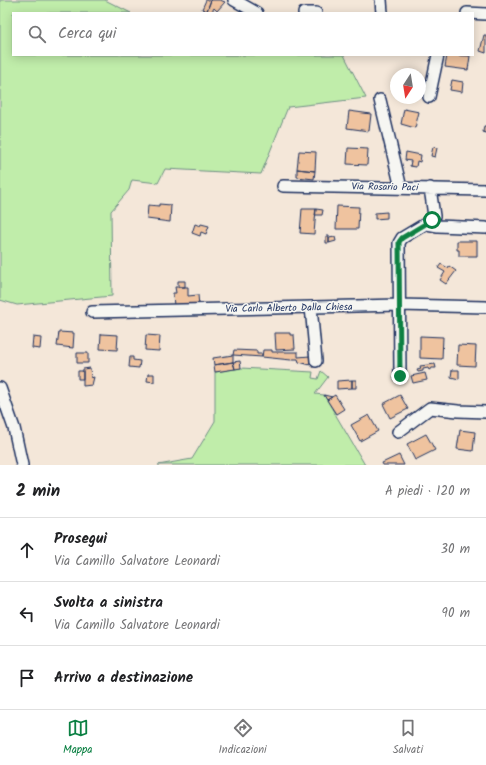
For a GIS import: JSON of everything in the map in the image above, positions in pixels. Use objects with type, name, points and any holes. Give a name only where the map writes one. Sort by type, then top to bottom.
[{"type":"street","points":[[234,0],[255,12]]},
{"type":"street","points":[[381,0],[382,12]]},
{"type":"street","points":[[474,13],[486,14]]},
{"type":"street","points":[[429,97],[438,56]]},
{"type":"street","points":[[380,100],[401,188]]},
{"type":"street","name":"Via Rosario Paci","points":[[283,186],[486,190]]},
{"type":"street","points":[[400,376],[399,242],[402,238],[432,220],[434,216],[430,188]]},
{"type":"street","points":[[427,224],[438,226],[486,228]]},
{"type":"street","name":"Via Carlo Alberto Dalla Chiesa","points":[[92,312],[399,305],[486,307]]},
{"type":"street","points":[[311,307],[316,361]]},
{"type":"street","points":[[0,388],[14,428],[22,465]]},
{"type":"street","points":[[398,432],[430,408],[486,412]]},
{"type":"green space","points":[[0,0],[105,0],[129,12],[12,12],[12,56],[345,56],[366,98],[288,107],[261,174],[165,169],[158,183],[132,180],[129,190],[111,211],[112,296],[17,305],[0,300]]},
{"type":"green space","points":[[241,368],[313,372],[312,378],[318,379],[321,371],[328,377],[315,394],[324,395],[365,465],[158,465],[192,459],[215,421],[215,372]]},
{"type":"building","points":[[206,0],[211,0],[207,11],[202,9]]},
{"type":"building","points":[[211,0],[220,0],[225,2],[217,11],[214,8],[212,12],[206,12]]},
{"type":"building","points":[[484,35],[486,35],[486,53],[480,51]]},
{"type":"building","points":[[447,56],[470,56],[468,70],[445,67]]},
{"type":"building","points":[[452,80],[463,82],[462,92],[450,90]]},
{"type":"building","points":[[404,109],[419,112],[415,128],[401,124]]},
{"type":"building","points":[[349,111],[371,114],[369,131],[347,128]]},
{"type":"building","points":[[484,126],[486,126],[486,133],[483,132]]},
{"type":"building","points":[[433,147],[437,148],[435,157],[431,156]]},
{"type":"building","points":[[348,148],[368,149],[367,165],[347,164]]},
{"type":"building","points":[[299,151],[316,152],[315,171],[297,169]]},
{"type":"building","points":[[406,152],[421,155],[420,162],[417,161],[416,167],[410,166],[411,161],[405,160]]},
{"type":"building","points":[[297,169],[315,171],[314,179],[297,177]]},
{"type":"building","points":[[159,204],[171,205],[170,222],[147,219],[148,205],[159,206]]},
{"type":"building","points":[[337,206],[359,207],[358,229],[336,229]]},
{"type":"building","points":[[302,209],[316,209],[314,234],[300,233]]},
{"type":"building","points":[[316,209],[323,210],[322,215],[315,215]]},
{"type":"building","points":[[387,212],[387,218],[375,219],[375,213]]},
{"type":"building","points":[[195,224],[200,226],[201,224],[209,226],[206,234],[201,232],[200,236],[192,233]]},
{"type":"building","points":[[326,236],[329,236],[329,243],[326,243]]},
{"type":"building","points":[[335,237],[336,241],[329,243],[329,238]]},
{"type":"building","points":[[457,241],[477,241],[477,256],[459,256]]},
{"type":"building","points":[[441,264],[448,268],[449,266],[456,271],[446,284],[440,280],[445,272],[438,268]]},
{"type":"building","points":[[178,281],[185,281],[185,287],[178,287]]},
{"type":"building","points":[[175,287],[188,287],[188,296],[198,295],[199,306],[174,307],[173,293],[176,293]]},
{"type":"building","points":[[59,332],[74,333],[73,348],[57,346]]},
{"type":"building","points":[[275,333],[290,333],[290,335],[294,335],[295,349],[276,350]]},
{"type":"building","points":[[101,334],[118,335],[117,350],[100,349]]},
{"type":"building","points":[[146,335],[160,336],[159,351],[145,350]]},
{"type":"building","points":[[420,336],[443,337],[442,359],[420,358]]},
{"type":"building","points":[[33,337],[41,338],[40,349],[32,348]]},
{"type":"building","points":[[458,345],[476,346],[475,366],[457,365]]},
{"type":"building","points":[[234,350],[257,351],[257,354],[262,354],[262,357],[233,355]]},
{"type":"building","points":[[263,350],[272,350],[272,352],[298,352],[298,357],[310,356],[310,365],[299,362],[298,359],[291,360],[262,357]]},
{"type":"building","points":[[77,353],[88,353],[88,363],[77,363]]},
{"type":"building","points":[[233,355],[233,362],[214,365],[213,358]]},
{"type":"building","points":[[130,357],[133,357],[133,360],[140,361],[139,368],[129,367]]},
{"type":"building","points":[[240,361],[241,368],[235,369],[233,362]]},
{"type":"building","points":[[233,362],[235,369],[215,372],[214,365]]},
{"type":"building","points":[[435,364],[436,368],[429,370],[428,368],[423,369],[423,371],[418,372],[417,370],[421,369],[420,366]]},
{"type":"building","points":[[90,368],[91,378],[94,377],[92,385],[83,386],[83,369]]},
{"type":"building","points":[[452,370],[459,370],[459,379],[451,377]]},
{"type":"building","points":[[78,371],[83,371],[83,379],[78,379]]},
{"type":"building","points":[[425,373],[427,380],[413,383],[411,376]]},
{"type":"building","points":[[148,374],[154,374],[154,382],[147,381]]},
{"type":"building","points":[[352,380],[356,380],[356,388],[352,388]]},
{"type":"building","points":[[352,380],[352,388],[337,389],[337,381]]},
{"type":"building","points":[[324,395],[332,397],[327,400]]},
{"type":"building","points":[[335,395],[344,409],[336,414],[327,400]]},
{"type":"building","points":[[400,395],[408,409],[390,418],[383,404]]},
{"type":"building","points":[[369,415],[378,431],[360,441],[351,425]]},
{"type":"building","points":[[460,430],[475,432],[473,451],[457,449]]},
{"type":"building","points":[[426,434],[435,450],[415,460],[407,444]]},
{"type":"building","points":[[399,455],[404,465],[383,465],[382,463]]},
{"type":"route","points":[[400,376],[399,242],[402,238],[432,220]]}]
